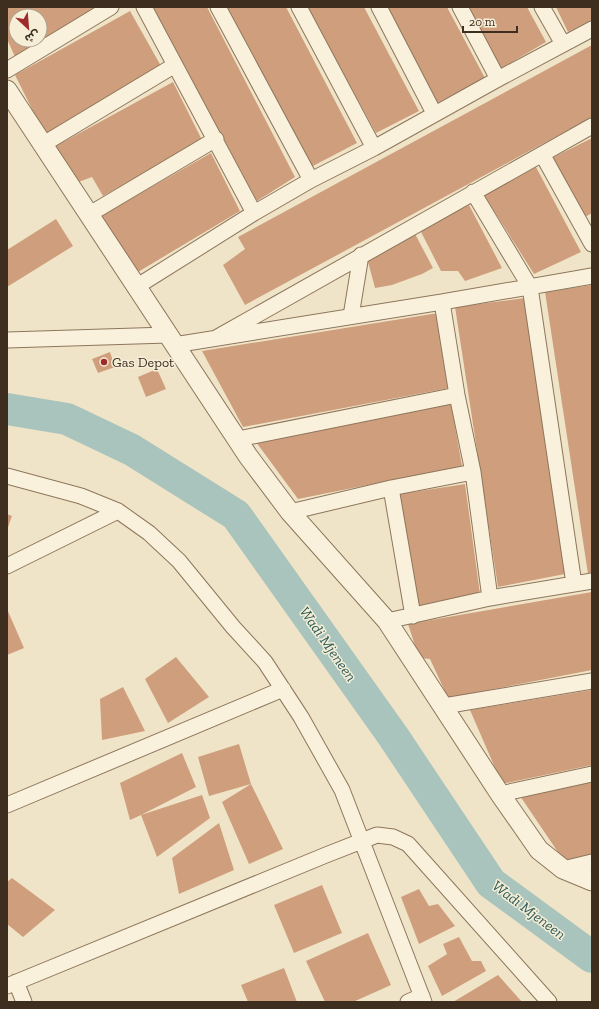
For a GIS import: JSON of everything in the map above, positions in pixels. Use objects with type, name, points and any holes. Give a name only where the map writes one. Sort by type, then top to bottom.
[{"type":"street","points":[[7,70],[111,7]]},
{"type":"street","points":[[144,7],[216,139],[254,213]]},
{"type":"street","points":[[218,7],[311,180]]},
{"type":"street","points":[[299,7],[374,148]]},
{"type":"street","points":[[379,7],[434,113]]},
{"type":"street","points":[[460,7],[498,79]]},
{"type":"street","points":[[542,7],[563,44]]},
{"type":"street","points":[[136,287],[254,213],[311,180],[374,148],[434,113],[592,29]]},
{"type":"street","points":[[42,145],[175,65]]},
{"type":"street","points":[[7,90],[248,456],[290,512],[386,621],[444,706],[500,794],[539,850],[563,869],[592,880]]},
{"type":"street","points":[[216,338],[592,126]]},
{"type":"street","points":[[88,214],[216,139]]},
{"type":"street","points":[[542,154],[592,244]]},
{"type":"street","points":[[473,192],[530,287],[574,584]]},
{"type":"street","points":[[352,316],[361,255]]},
{"type":"street","points":[[7,340],[171,340],[216,338],[442,302],[592,276]]},
{"type":"street","points":[[442,302],[457,395],[473,472],[490,598]]},
{"type":"street","points":[[238,439],[457,395]]},
{"type":"street","points":[[290,512],[391,488],[473,472]]},
{"type":"street","points":[[7,476],[81,496],[118,511],[149,533],[179,561],[233,627],[265,662],[283,689],[342,790],[423,999],[408,1002]]},
{"type":"street","points":[[391,488],[413,616]]},
{"type":"street","points":[[7,566],[118,511]]},
{"type":"street","points":[[386,621],[490,598],[592,581]]},
{"type":"street","points":[[444,706],[592,681]]},
{"type":"street","points":[[7,805],[283,689]]},
{"type":"street","points":[[500,794],[592,774]]},
{"type":"street","points":[[24,1002],[11,984],[326,855],[377,836],[393,837],[408,844],[549,1002]]},
{"type":"street","points":[[563,869],[592,862]]},
{"type":"building","points":[[7,7],[99,7],[48,37],[48,8],[8,8],[8,41]]},
{"type":"building","points":[[152,7],[207,7],[295,177],[257,201]]},
{"type":"building","points":[[225,7],[286,7],[357,143],[311,167]]},
{"type":"building","points":[[307,7],[364,7],[419,111],[376,133]]},
{"type":"building","points":[[386,7],[447,7],[485,78],[437,103]]},
{"type":"building","points":[[467,7],[527,7],[546,42],[500,69]]},
{"type":"building","points":[[556,7],[592,7],[592,20],[568,32]]},
{"type":"building","points":[[130,11],[161,66],[45,135],[15,75]]},
{"type":"building","points":[[592,45],[592,117],[245,305],[223,265],[245,249],[238,237]]},
{"type":"building","points":[[11,48],[30,48],[15,57]]},
{"type":"building","points":[[173,82],[202,140],[103,196],[92,177],[76,183],[54,147]]},
{"type":"building","points":[[592,138],[592,213],[585,217],[552,158]]},
{"type":"building","points":[[211,153],[240,211],[138,272],[101,216]]},
{"type":"building","points":[[536,167],[581,252],[534,274],[484,195]]},
{"type":"building","points":[[469,205],[502,268],[465,281],[458,271],[441,271],[420,230]]},
{"type":"building","points":[[56,219],[73,246],[7,287],[7,250]]},
{"type":"building","points":[[414,232],[433,268],[422,274],[392,285],[375,288],[367,258]]},
{"type":"building","points":[[592,285],[592,573],[588,574],[545,292]]},
{"type":"building","points":[[525,298],[565,574],[498,587],[455,307]]},
{"type":"building","points":[[438,313],[449,388],[243,427],[202,351]]},
{"type":"building","points":[[110,352],[115,367],[98,373],[92,359]]},
{"type":"building","points":[[157,369],[166,389],[146,397],[138,377]]},
{"type":"building","points":[[451,404],[462,466],[298,499],[256,442]]},
{"type":"building","points":[[465,484],[480,594],[417,608],[400,494]]},
{"type":"building","points":[[7,514],[12,516],[7,530]]},
{"type":"building","points":[[592,592],[592,670],[448,698],[430,659],[419,658],[408,624]]},
{"type":"building","points":[[7,609],[24,648],[7,655]]},
{"type":"building","points":[[176,657],[209,697],[168,723],[145,679]]},
{"type":"building","points":[[123,687],[145,731],[102,740],[100,699]]},
{"type":"building","points":[[592,690],[592,765],[502,784],[470,710]]},
{"type":"building","points":[[239,744],[251,784],[209,796],[198,757]]},
{"type":"building","points":[[182,753],[196,787],[130,820],[120,783]]},
{"type":"building","points":[[592,782],[592,854],[564,861],[520,796]]},
{"type":"building","points":[[251,784],[283,849],[249,864],[222,802]]},
{"type":"building","points":[[202,795],[210,818],[157,857],[141,815]]},
{"type":"building","points":[[219,823],[234,870],[179,894],[172,858]]},
{"type":"building","points":[[12,878],[55,910],[23,937],[7,924],[7,882]]},
{"type":"building","points":[[322,885],[342,933],[294,953],[274,905]]},
{"type":"building","points":[[419,889],[429,906],[438,904],[455,926],[419,944],[401,897]]},
{"type":"building","points":[[368,933],[391,985],[353,1002],[325,1002],[306,961]]},
{"type":"building","points":[[459,937],[472,961],[481,961],[486,971],[442,996],[428,966],[447,954],[443,944]]},
{"type":"building","points":[[284,968],[297,1002],[248,1002],[241,985]]},
{"type":"building","points":[[498,975],[522,1002],[453,1002]]},
{"type":"waterway","name":"Wadi Mjeneen","points":[[7,409],[67,419],[132,450],[236,515],[393,736],[491,883],[592,957]]},
{"type":"place","name":"Gas Depot","points":[[104,362]]}]
